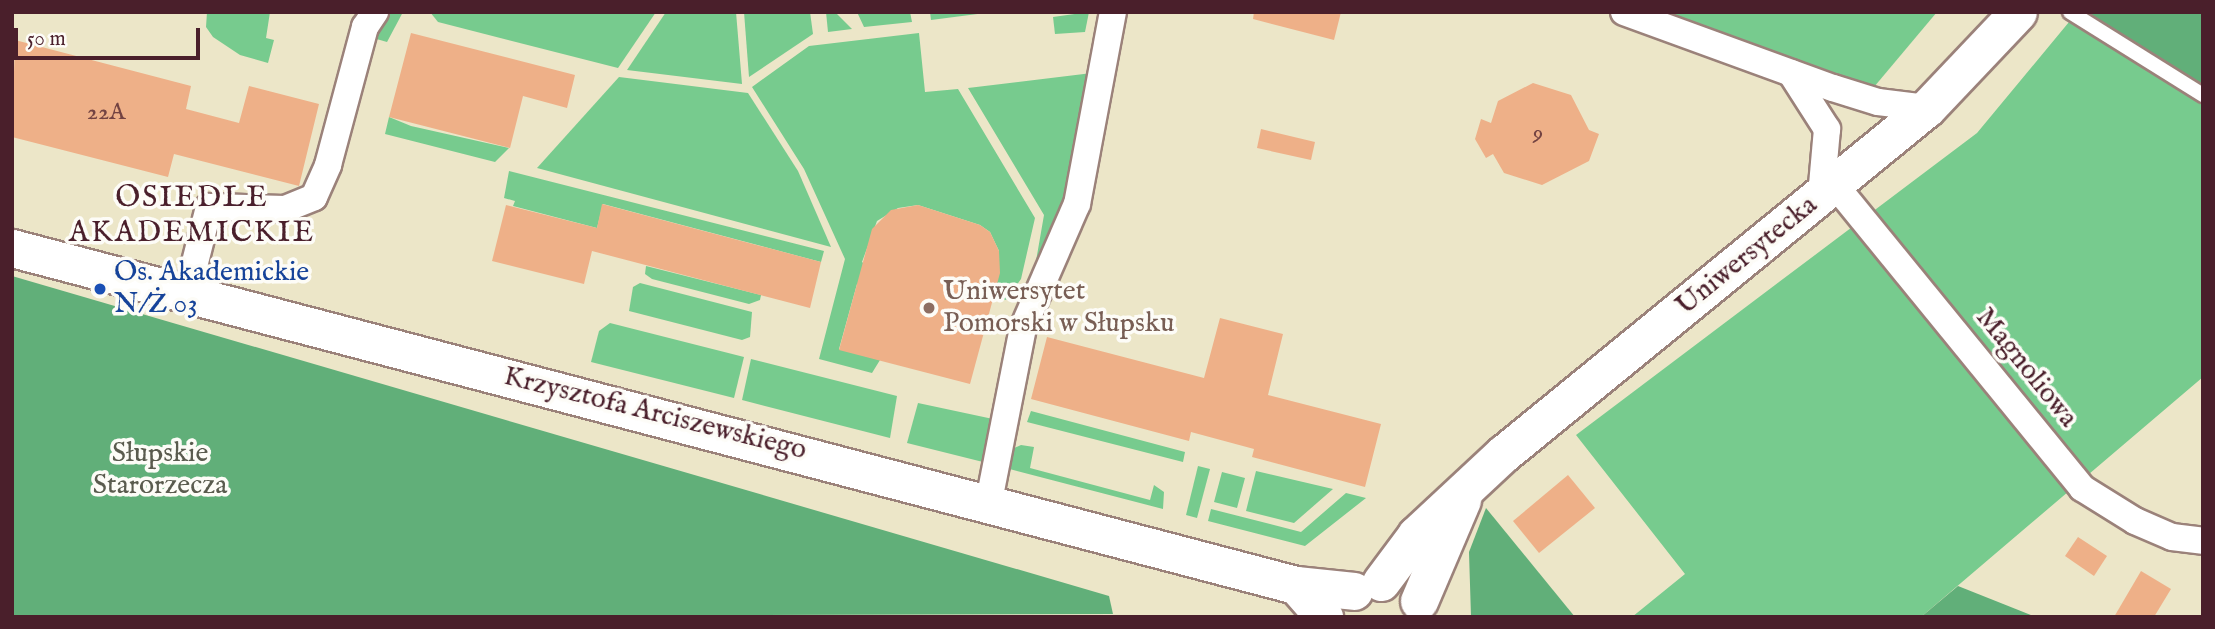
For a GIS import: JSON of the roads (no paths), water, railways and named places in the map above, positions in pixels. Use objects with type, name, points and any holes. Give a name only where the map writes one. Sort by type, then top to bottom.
[{"type":"street","points":[[187,294],[209,207],[285,209],[314,197],[328,165],[365,27],[374,12]]},
{"type":"street","points":[[989,501],[1023,328],[1077,204],[1112,12]]},
{"type":"street","points":[[1624,12],[1878,102],[1927,108]]},
{"type":"street","name":"Uniwersytecka","points":[[1357,596],[1416,535],[1467,489],[1927,108],[2018,12]]},
{"type":"street","points":[[1791,73],[1827,129],[1828,191]]},
{"type":"street","name":"Magnoliowa","points":[[1828,191],[2082,488],[2135,521],[2172,537],[2203,541]]},
{"type":"street","name":"Krzysztofa Arciszewskiego","points":[[12,248],[989,501],[1296,585],[1357,596],[1409,591],[1422,609]]},
{"type":"street","name":"Uniwersytecka","points":[[1422,609],[1467,489]]},
{"type":"street","points":[[1296,585],[1324,617]]},
{"type":"lane","points":[[2070,12],[2203,96]]},
{"type":"place","name":"Os. Akademickie N/Ż 03","points":[[100,289]]},
{"type":"place","name":"Uniwersytet Pomorski w Słupsku","points":[[929,308]]},
{"type":"district","name":"OSIEDLE AKADEMICKIE","points":[[192,215]]},
{"type":"park label","name":"Słupskie Starorzecza","points":[[160,470]]}]
